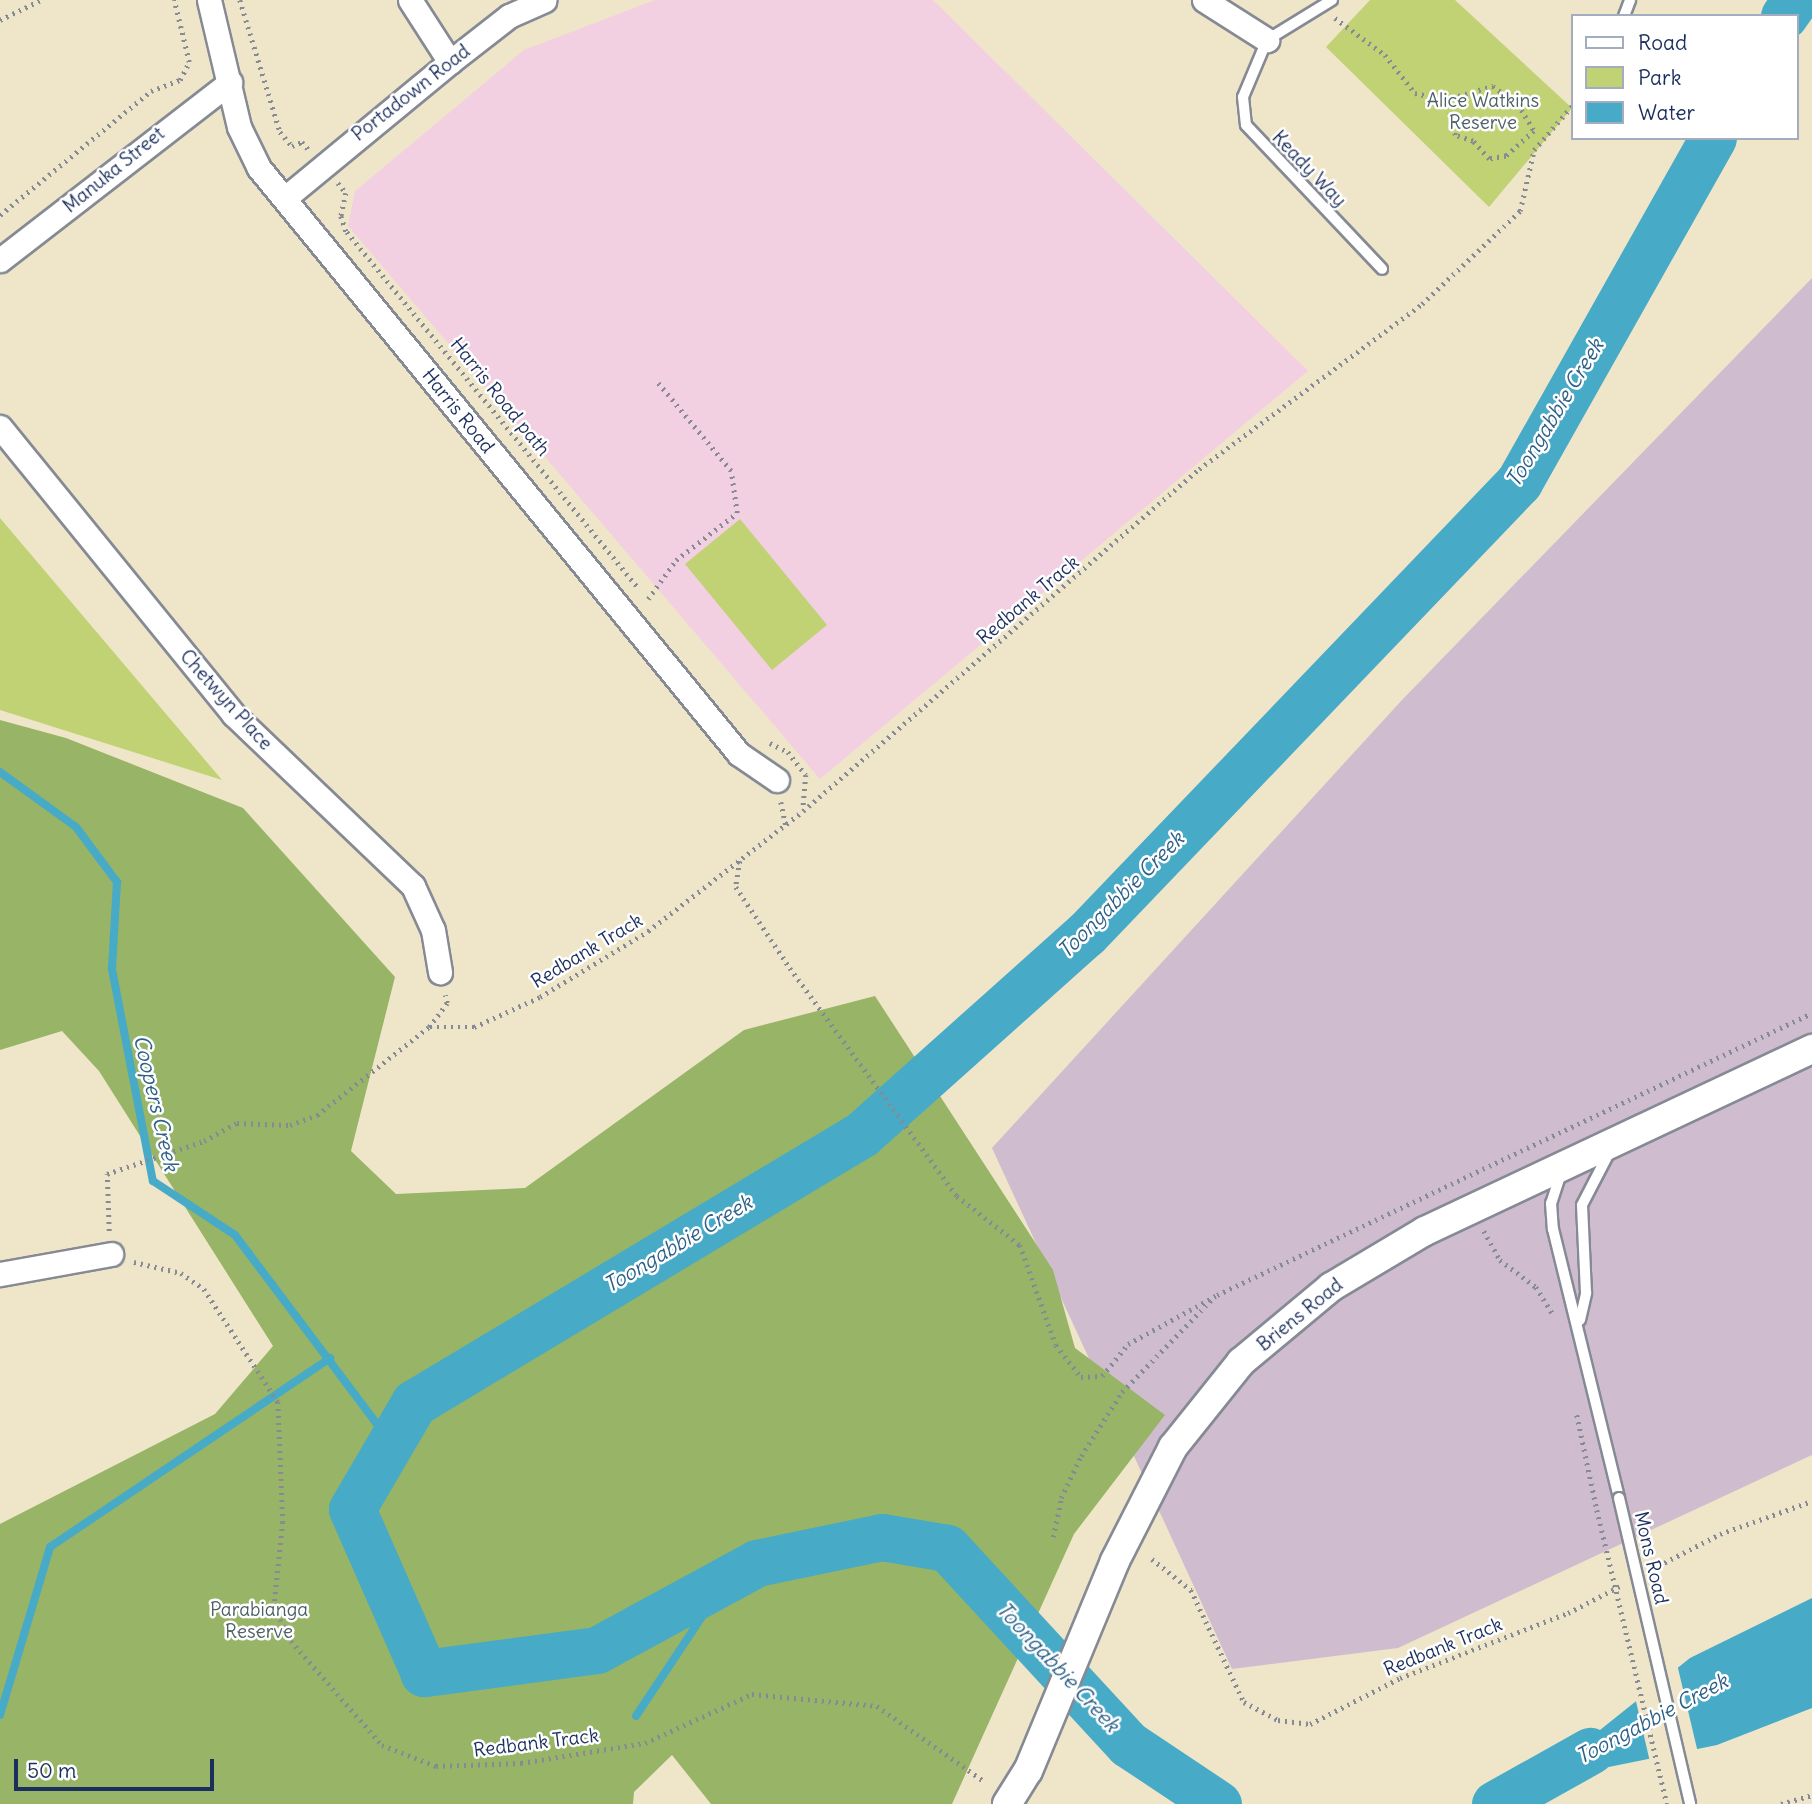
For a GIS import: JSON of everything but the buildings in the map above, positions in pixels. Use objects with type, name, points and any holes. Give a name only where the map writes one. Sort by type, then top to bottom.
[{"type":"street","name":"Harris Road","points":[[209,0],[239,127],[259,167],[739,754],[777,780]]},
{"type":"street","points":[[410,0],[450,62]]},
{"type":"street","name":"Portadown Road","points":[[285,198],[509,16],[545,0]]},
{"type":"street","points":[[1204,0],[1267,40]]},
{"type":"street","name":"Manuka Street","points":[[0,260],[230,82]]},
{"type":"street","name":"Chetwyn Place","points":[[0,427],[233,714],[413,886],[433,930],[440,972]]},
{"type":"street","name":"Briens Road","points":[[1007,1804],[1028,1771],[1115,1561],[1173,1447],[1241,1362],[1331,1287],[1425,1231],[1812,1049]]},
{"type":"street","points":[[0,1273],[111,1254]]},
{"type":"lane","points":[[1267,40],[1322,10],[1332,0]]},
{"type":"lane","name":"Keady Way","points":[[1267,40],[1243,97],[1246,125],[1382,269]]},
{"type":"lane","name":"Mons Road","points":[[1580,1320],[1586,1293],[1582,1205],[1620,1139]]},
{"type":"lane","name":"Mons Road","points":[[1564,1166],[1551,1203],[1553,1229],[1569,1302],[1580,1320],[1690,1804]]},
{"type":"path","points":[[0,20],[41,0]]},
{"type":"path","points":[[0,215],[151,91],[180,80],[189,62],[174,0]]},
{"type":"path","points":[[240,0],[280,132],[311,153]]},
{"type":"path","points":[[1322,10],[1385,55],[1405,87],[1447,99],[1493,86],[1518,104],[1534,131],[1506,156],[1489,159],[1473,141],[1455,135],[1447,99]]},
{"type":"path","name":"Redbank Track","points":[[429,1027],[474,1027],[540,997],[648,931],[786,825],[1199,469],[1422,304],[1520,211],[1534,150],[1570,108]]},
{"type":"path","name":"Harris Road path","points":[[335,180],[346,193],[341,216],[347,232],[632,580]]},
{"type":"path","points":[[648,599],[656,593],[676,560],[737,513],[732,471],[657,383]]},
{"type":"path","points":[[741,859],[736,887],[790,968],[957,1196],[1020,1245],[1056,1345],[1081,1377],[1102,1376],[1128,1344],[1217,1295],[1448,1180],[1812,1013]]},
{"type":"path","points":[[111,1254],[107,1174],[237,1123],[290,1125],[317,1115],[429,1027],[447,1003],[440,972]]},
{"type":"path","points":[[1448,1180],[1454,1188]]},
{"type":"path","points":[[1483,1230],[1500,1260],[1536,1287],[1555,1323]]},
{"type":"path","name":"Redbank Track","points":[[111,1254],[181,1273],[204,1289],[278,1402],[283,1522],[274,1607],[308,1663],[382,1745],[436,1766],[521,1763],[645,1743],[752,1694],[877,1706],[985,1782]]},
{"type":"path","points":[[1053,1537],[1081,1456],[1122,1392],[1217,1295]]},
{"type":"path","points":[[1574,1400],[1597,1510],[1667,1804]]},
{"type":"path","points":[[1638,1576],[1720,1534],[1812,1501]]},
{"type":"path","name":"Redbank Track","points":[[1152,1559],[1191,1590],[1244,1702],[1278,1720],[1310,1724],[1400,1678],[1568,1613],[1626,1583]]},
{"type":"path","points":[[1781,1804],[1812,1795]]},
{"type":"shaded area","points":[[655,0],[933,0],[1308,371],[820,779],[348,226],[355,191],[524,50]]},
{"type":"shaded area","points":[[1812,278],[1812,1455],[1398,1648],[1232,1669],[992,1148],[1401,701]]},
{"type":"green space","name":"Alice Watkins Reserve","points":[[1370,0],[1455,0],[1570,106],[1570,110],[1489,207],[1326,47]]},
{"type":"green space","points":[[0,518],[222,780],[0,710]]},
{"type":"green space","points":[[740,519],[827,625],[772,670],[685,564]]},
{"type":"green space","name":"Parabianga Reserve","points":[[0,720],[66,738],[243,808],[395,977],[351,1151],[396,1194],[525,1188],[744,1030],[875,996],[1053,1270],[1075,1348],[1165,1415],[1074,1534],[952,1804],[711,1804],[672,1755],[634,1792],[633,1804],[0,1804],[0,1524],[215,1414],[273,1346],[99,1071],[62,1031],[0,1050]]},
{"type":"water","name":"Toongabbie Creek","points":[[1812,1598],[1812,1708],[1717,1745],[1535,1782],[1690,1658]]},
{"type":"pier","points":[[1677,1664],[1698,1753],[1650,1762],[1635,1697]]},
{"type":"waterway","name":"Toongabbie Creek","points":[[1785,14],[1795,0]]},
{"type":"waterway","name":"Toongabbie Creek","points":[[1218,1804],[1128,1744],[947,1548],[882,1537],[757,1563],[597,1650],[424,1673],[352,1509],[414,1403],[862,1134],[1086,934],[1519,482],[1712,140]]},
{"type":"waterway","name":"Coopers Creek","points":[[0,772],[76,827],[117,882],[112,969],[153,1181],[235,1235],[391,1443]]},
{"type":"waterway","points":[[0,1715],[50,1547],[330,1358]]},
{"type":"waterway","points":[[636,1716],[727,1579]]},
{"type":"waterway","name":"Toongabbie Creek","points":[[1495,1804],[1590,1751]]}]
